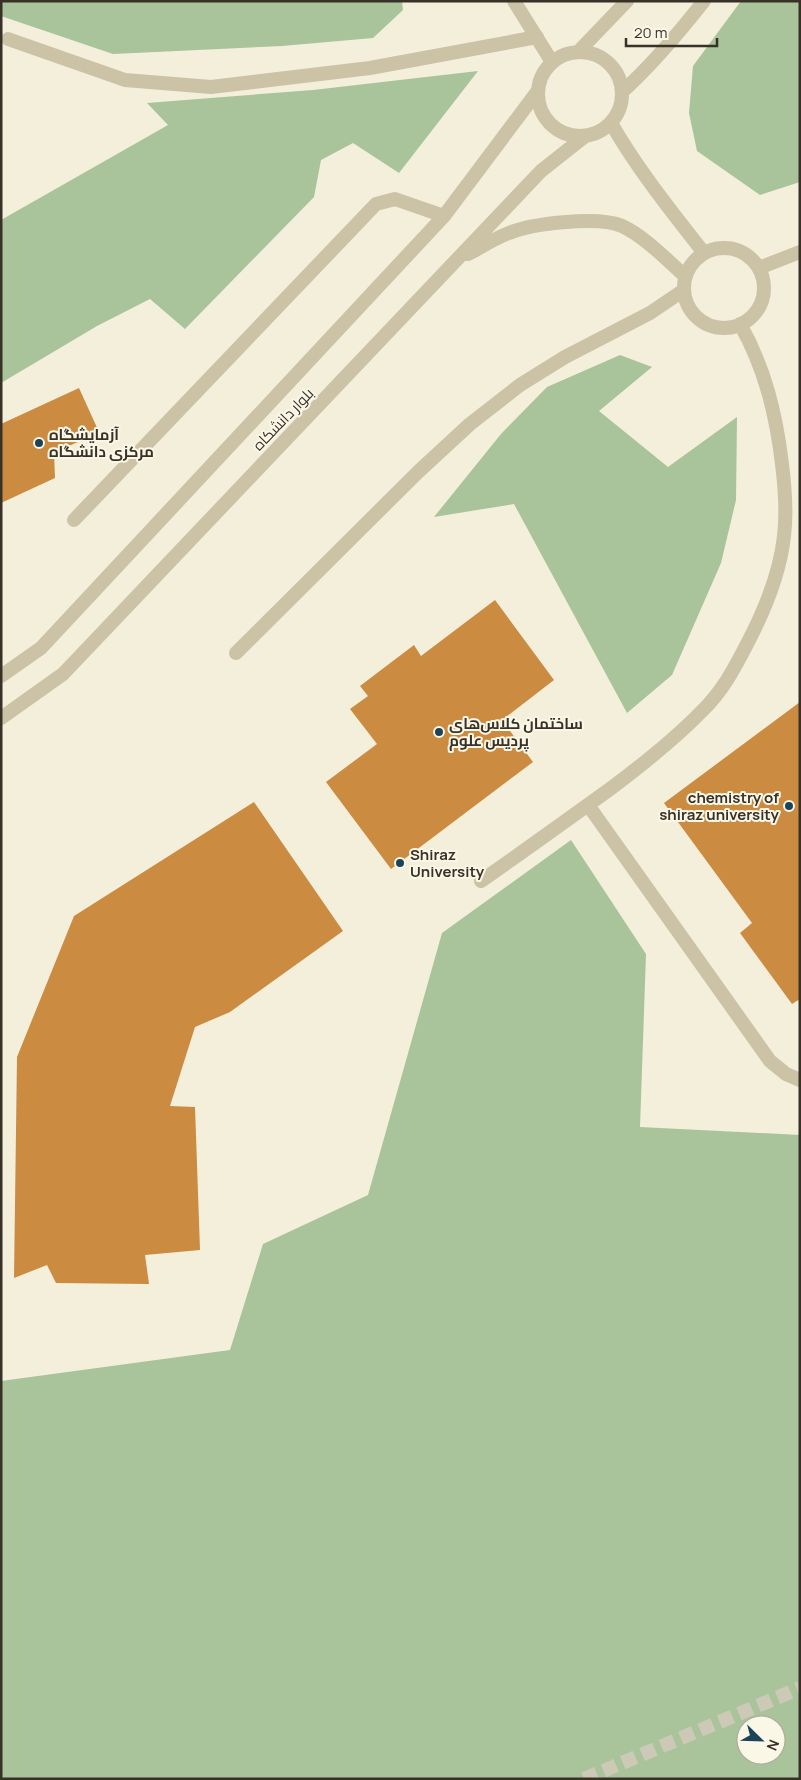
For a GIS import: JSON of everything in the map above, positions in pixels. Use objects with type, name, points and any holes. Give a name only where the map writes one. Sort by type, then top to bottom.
[{"type":"street","points":[[514,1],[552,62]]},
{"type":"street","points":[[578,52],[627,1]]},
{"type":"street","points":[[622,92],[641,75],[683,28],[704,1]]},
{"type":"street","points":[[8,39],[125,80],[211,87],[370,68],[537,37]]},
{"type":"street","points":[[578,52],[592,53],[603,59],[613,68],[620,80],[622,92],[621,104],[611,123],[598,132],[584,137],[570,136],[556,130],[542,114],[537,92],[539,81],[544,71],[552,62],[560,56],[578,52]]},
{"type":"street","name":"بلوار دانشکاه","points":[[1,676],[41,648],[444,216],[537,92]]},
{"type":"street","points":[[611,123],[628,153],[704,253]]},
{"type":"street","name":"بلوار دانشکاه","points":[[1,718],[63,674],[541,171],[584,137]]},
{"type":"street","points":[[74,520],[376,204],[395,199],[444,216]]},
{"type":"street","points":[[459,258],[511,232],[576,221],[607,222],[623,226],[640,238],[685,283]]},
{"type":"street","points":[[716,248],[740,251],[751,258],[759,268],[763,278],[762,300],[757,310],[740,324],[728,328],[715,327],[703,322],[693,313],[686,302],[685,283],[693,263],[704,253],[716,248]]},
{"type":"street","points":[[759,268],[800,252]]},
{"type":"street","points":[[236,654],[418,472],[470,424],[520,385],[565,357],[650,313],[685,283]]},
{"type":"street","points":[[481,882],[588,805],[673,739],[703,710],[727,681],[765,606],[777,572],[784,537],[786,513],[778,434],[764,376],[740,324]]},
{"type":"street","points":[[588,805],[770,1061],[786,1074],[800,1080]]},
{"type":"green space","points":[[1,1],[402,1],[403,10],[373,38],[282,46],[113,54],[1,16]]},
{"type":"green space","points":[[741,1],[800,1],[800,182],[760,195],[697,151],[689,113],[693,66]]},
{"type":"green space","points":[[478,71],[399,173],[353,143],[321,160],[314,197],[185,329],[150,299],[97,326],[1,383],[1,220],[168,125],[147,103],[313,90]]},
{"type":"green space","points":[[620,355],[652,367],[599,411],[668,467],[737,417],[736,500],[721,563],[672,675],[627,713],[514,504],[434,517],[501,434],[547,387]]},
{"type":"green space","points":[[571,840],[646,954],[640,1127],[800,1135],[800,1779],[1,1779],[1,1381],[230,1350],[263,1244],[368,1195],[442,933]]},
{"type":"building","name":"آزمایشگاه مرکزی دانشگاه","points":[[79,388],[99,432],[54,453],[55,478],[1,503],[1,424]]},
{"type":"building","name":"ساختمان کلاس‌های پردیس علوم","points":[[495,600],[554,680],[502,720],[533,762],[391,869],[326,782],[377,744],[350,709],[368,696],[360,686],[414,645],[421,656]]},
{"type":"building","points":[[800,702],[800,999],[792,1004],[740,933],[752,923],[664,803]]},
{"type":"building","points":[[254,802],[343,931],[230,1012],[195,1027],[170,1106],[195,1107],[200,1250],[145,1255],[149,1284],[56,1283],[47,1265],[14,1278],[17,1057],[74,916]]},
{"type":"tunnel","points":[[584,1779],[800,1688]]},
{"type":"place","name":"آزمایشگاه مرکزی دانشگاه","points":[[39,443]]},
{"type":"place","name":"ساختمان کلاس‌های پردیس علوم","points":[[439,732]]},
{"type":"place","name":"chemistry of shiraz university","points":[[789,806]]},
{"type":"place","name":"Shiraz University","points":[[400,863]]}]
